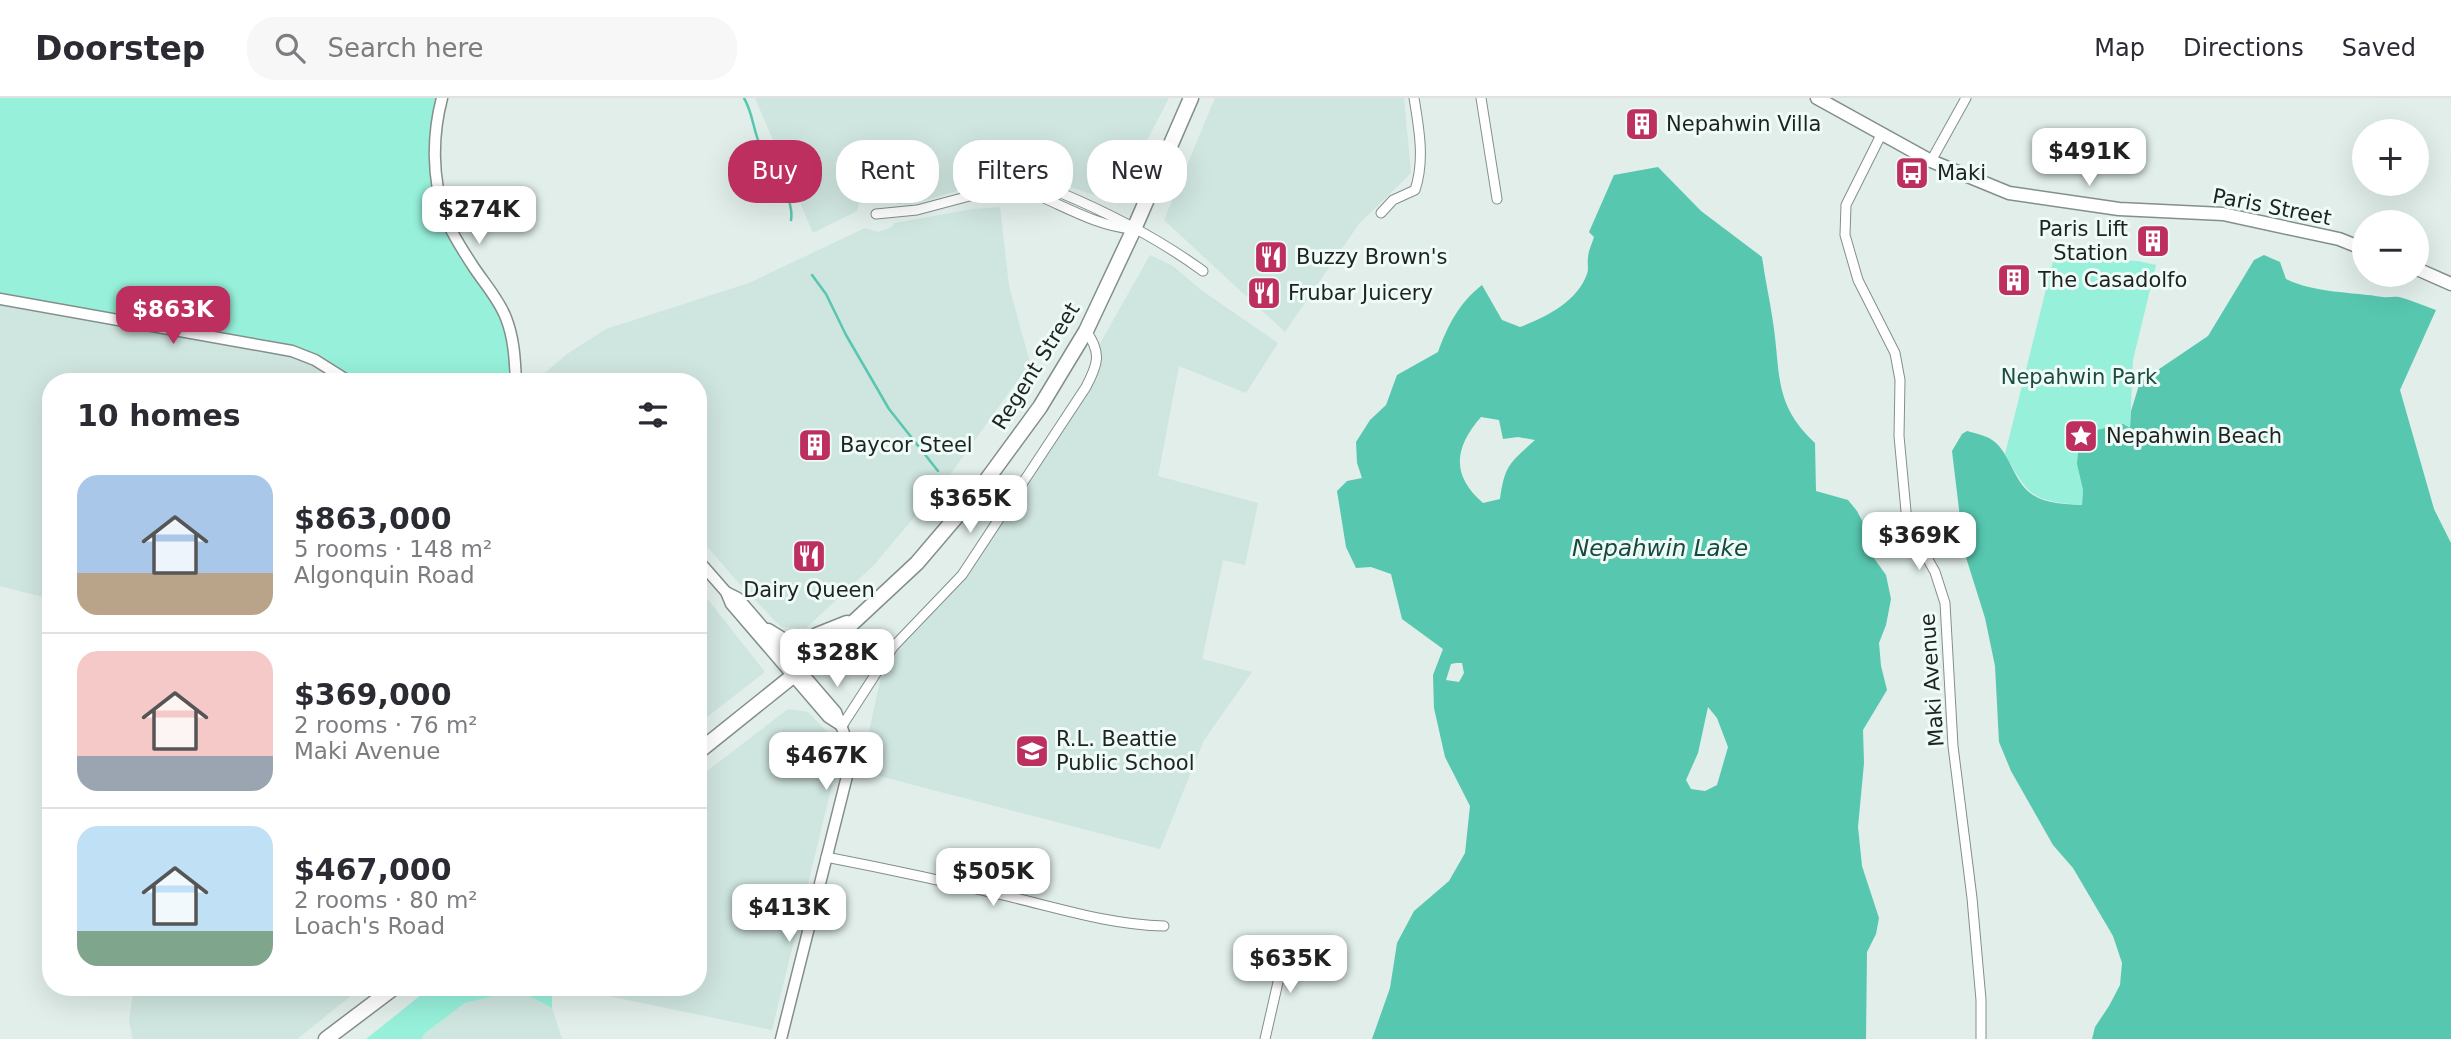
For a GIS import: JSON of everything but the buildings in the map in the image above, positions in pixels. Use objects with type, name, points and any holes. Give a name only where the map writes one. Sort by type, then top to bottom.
[{"type":"main road","name":"Regent Street","points":[[707,745],[797,674],[855,620],[917,562],[981,489],[1040,407],[1086,331],[1191,98]]},
{"type":"main road","name":"Paris Street","points":[[1817,98],[1931,161],[2009,193],[2119,209],[2223,214],[2352,244]]},
{"type":"main road","points":[[2429,274],[2451,284]]},
{"type":"main road","points":[[768,631],[786,642],[802,644],[855,620]]},
{"type":"main road","points":[[326,1039],[383,996]]},
{"type":"street","points":[[442,98],[434,146],[437,181],[445,217],[506,318],[514,345],[516,373]]},
{"type":"street","points":[[1381,213],[1393,200],[1415,190],[1419,178],[1421,159],[1414,98]]},
{"type":"street","points":[[1481,98],[1497,199]]},
{"type":"street","points":[[1931,161],[1966,98]]},
{"type":"street","name":"Maki Avenue","points":[[1881,135],[1846,205],[1845,235],[1858,280],[1895,353],[1900,380],[1899,436],[1907,522],[1935,572],[1945,603],[1953,746],[1972,898],[1981,1000],[1981,1039]]},
{"type":"street","points":[[876,214],[917,210],[1011,185],[1017,190],[1033,194],[1111,227],[1134,229],[1174,250],[1203,271]]},
{"type":"street","points":[[0,299],[261,344],[292,351],[315,360],[336,373]]},
{"type":"street","points":[[842,726],[893,647],[962,575],[1086,387],[1096,368],[1097,349],[1086,331]]},
{"type":"street","points":[[707,570],[726,592],[731,604],[797,674]]},
{"type":"street","points":[[726,592],[738,598],[768,631],[828,717],[842,726],[848,744],[849,768],[781,1039]]},
{"type":"street","points":[[826,857],[924,876],[1101,919],[1164,926]]},
{"type":"street","points":[[1265,1039],[1284,957],[1291,943]]},
{"type":"shaded area","points":[[755,98],[1169,98],[1147,140],[1087,140],[1087,193],[1073,188],[1073,140],[953,140],[953,192],[939,196],[939,140],[836,140],[836,203],[859,203],[857,211],[813,233],[800,203],[822,203],[822,140],[773,140]]},
{"type":"shaded area","points":[[1215,98],[1404,98],[1411,173],[1358,225],[1285,332],[1164,220],[1171,203],[1187,203],[1187,165]]},
{"type":"shaded area","points":[[1000,207],[1009,286],[1030,363],[952,472],[874,565],[806,628],[781,627],[707,546],[707,373],[544,373],[567,354],[606,329],[749,283],[865,228],[878,232],[895,223],[972,209]]},
{"type":"shaded area","points":[[1150,255],[1173,266],[1201,290],[1278,343],[1246,393],[1179,366],[1158,476],[1258,503],[1245,565],[1223,560],[1202,659],[1252,672],[1204,740],[1160,849],[860,771],[885,659],[962,575],[1096,368],[1097,349]]},
{"type":"shaded area","points":[[0,298],[292,351],[335,373],[42,373],[42,597],[0,586]]},
{"type":"shaded area","points":[[707,598],[765,672],[707,717]]},
{"type":"shaded area","points":[[788,709],[808,712],[829,734],[837,747],[838,761],[772,1030],[608,996],[707,996],[707,771]]},
{"type":"shaded area","points":[[133,996],[351,996],[297,1039],[133,1039],[129,1021]]},
{"type":"shaded area","points":[[494,996],[529,996],[552,1008],[562,1039],[422,1039],[424,1034],[465,1003]]},
{"type":"green space","points":[[0,98],[442,98],[436,126],[445,217],[506,317],[515,373],[337,373],[315,360],[0,299]]},
{"type":"green space","name":"Nepahwin Park","points":[[2053,261],[2138,261],[2156,265],[2133,360],[2130,428],[2077,464],[2083,490],[2082,505],[2052,501],[2034,494],[2020,480],[2005,454]]},
{"type":"green space","points":[[420,996],[494,996],[465,1003],[424,1034],[422,1039],[366,1039]]},
{"type":"green space","points":[[529,996],[552,996],[552,1008]]},
{"type":"water","name":"Nepahwin Lake","points":[[1658,167],[1701,211],[1762,257],[1781,387],[1792,415],[1815,443],[1816,491],[1848,500],[1868,532],[1871,554],[1886,575],[1891,599],[1879,643],[1887,690],[1863,730],[1864,763],[1858,827],[1862,866],[1879,918],[1876,934],[1867,952],[1866,1039],[1372,1039],[1390,988],[1397,943],[1414,911],[1449,881],[1465,853],[1470,806],[1445,757],[1434,708],[1433,675],[1443,649],[1402,619],[1391,574],[1371,567],[1356,568],[1346,547],[1337,491],[1347,481],[1362,478],[1357,463],[1356,442],[1370,420],[1386,405],[1397,375],[1438,352],[1455,315],[1482,285],[1502,320],[1520,327],[1560,307],[1576,293],[1588,272],[1589,253],[1594,237],[1589,232],[1614,175]],"holes":[[[1481,417],[1499,420],[1503,439],[1518,437],[1535,440],[1510,465],[1500,499],[1483,503],[1465,482],[1460,461],[1465,440]],[[1462,663],[1464,673],[1459,682],[1446,680],[1451,664]],[[1708,707],[1717,718],[1728,747],[1717,785],[1705,791],[1691,789],[1686,780],[1698,753]]]},
{"type":"water","points":[[2264,255],[2280,262],[2286,279],[2297,284],[2333,291],[2399,297],[2436,310],[2400,390],[2434,509],[2451,543],[2451,1039],[2092,1039],[2095,1027],[2120,985],[2122,963],[2113,936],[2073,868],[2053,845],[2011,771],[1999,742],[1995,666],[1985,618],[1964,551],[1952,451],[1962,434],[1967,431],[1987,437],[2002,450],[2020,482],[2033,495],[2050,502],[2082,505],[2083,490],[2077,464],[2079,443],[2097,430],[2123,424],[2130,428],[2131,411],[2140,382],[2208,336],[2254,260]]},
{"type":"waterway","points":[[744,98],[760,145],[786,192],[791,220]]},
{"type":"waterway","points":[[812,275],[826,294],[846,335],[889,409],[938,471]]},
{"type":"place","name":"Nepahwin Villa","points":[[1642,124]]},
{"type":"place","name":"Maki","points":[[1912,173]]},
{"type":"place","name":"Paris Lift Station","points":[[2153,241]]},
{"type":"place","name":"Buzzy Brown's","points":[[1271,257]]},
{"type":"place","name":"The Casadolfo","points":[[2014,280]]},
{"type":"place","name":"Frubar Juicery","points":[[1264,293]]},
{"type":"place","name":"Nepahwin Beach","points":[[2081,436]]},
{"type":"place","name":"Baycor Steel","points":[[815,445]]},
{"type":"place","name":"Dairy Queen","points":[[809,556]]},
{"type":"place","name":"R.L. Beattie Public School","points":[[1032,751]]}]
